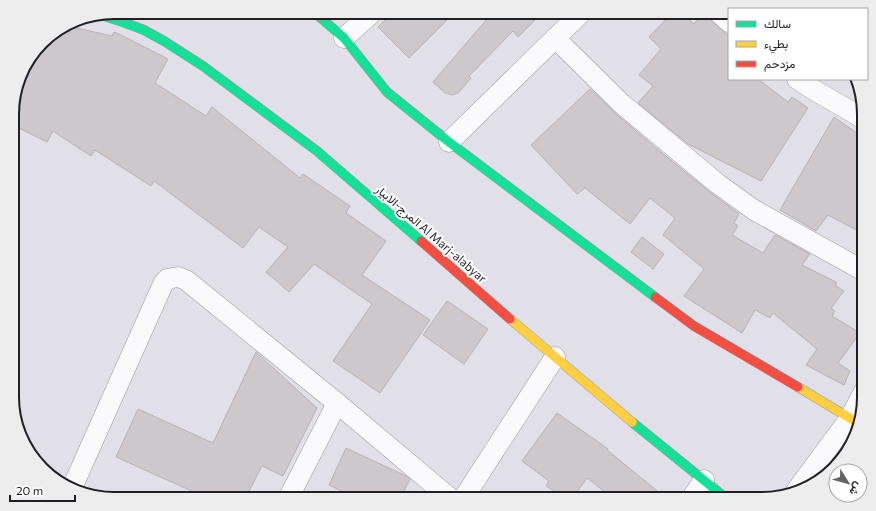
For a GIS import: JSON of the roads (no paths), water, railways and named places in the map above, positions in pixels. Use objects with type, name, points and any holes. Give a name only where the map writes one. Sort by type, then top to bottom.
[{"type":"main road","name":"المرج-الابيار Al Marj-alabyar","points":[[112,19],[157,37],[202,64],[323,156],[555,357],[718,492]]},
{"type":"main road","points":[[322,19],[344,38],[387,92],[450,142],[621,272],[694,326],[854,420]]},
{"type":"street","points":[[344,38],[365,19]]},
{"type":"street","points":[[450,142],[575,19]]},
{"type":"street","points":[[555,38],[622,104],[737,198],[754,210],[857,268]]},
{"type":"street","points":[[799,80],[857,115]]},
{"type":"street","points":[[74,483],[163,284],[167,279],[178,277],[186,280],[337,403],[443,492]]},
{"type":"street","points":[[468,492],[555,357]]},
{"type":"street","points":[[292,492],[337,403]]},
{"type":"street","points":[[803,482],[854,420]]},
{"type":"street","points":[[696,492],[704,480]]}]
